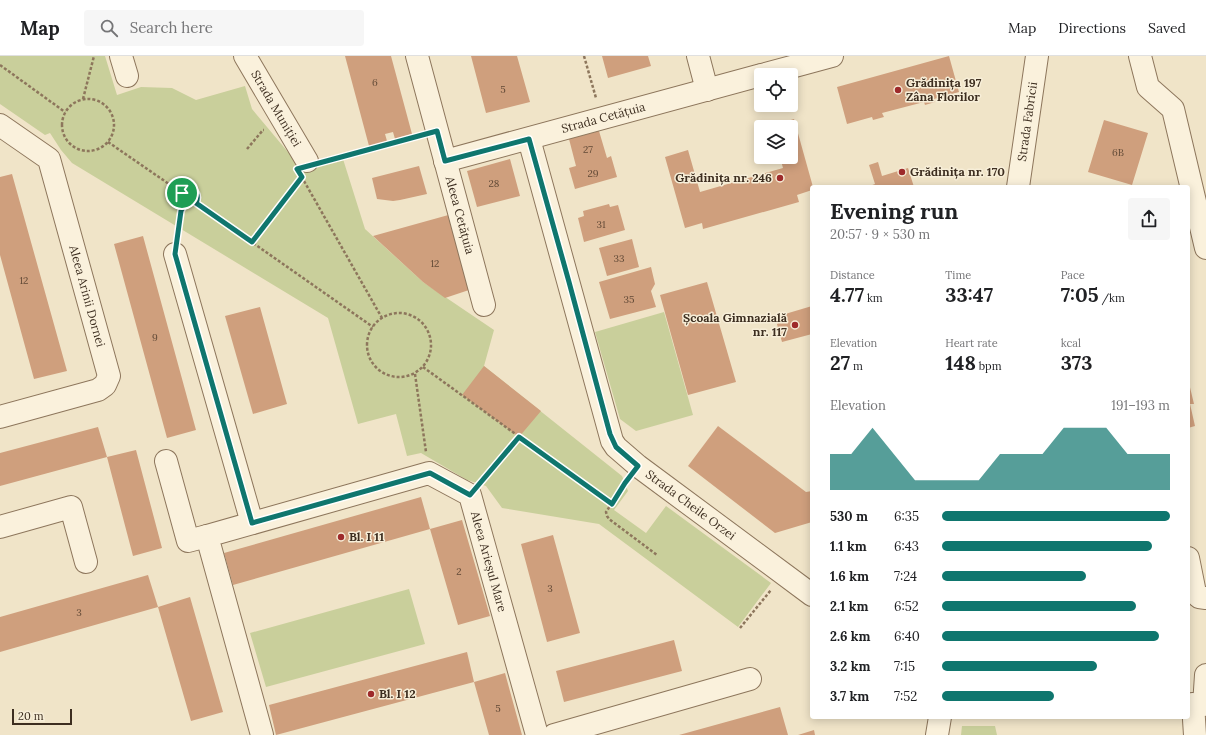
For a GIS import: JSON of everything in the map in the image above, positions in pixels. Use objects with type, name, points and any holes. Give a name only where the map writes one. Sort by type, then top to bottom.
[{"type":"street","name":"Strada Muniției","points":[[245,56],[317,161]]},
{"type":"street","name":"Aleea Cetățuia","points":[[417,56],[484,305]]},
{"type":"street","points":[[698,56],[707,90]]},
{"type":"street","name":"Strada Fabricii","points":[[1018,185],[1036,56]]},
{"type":"street","points":[[1140,56],[1148,87],[1173,109],[1206,248]]},
{"type":"street","name":"Strada Cetățuia","points":[[785,68],[821,57]]},
{"type":"street","name":"Strada Cetățuia","points":[[445,161],[754,77]]},
{"type":"street","name":"Aleea Arinii Dornei","points":[[0,126],[49,159],[109,376],[105,385],[98,390],[0,417]]},
{"type":"street","name":"Strada Cheile Orzei","points":[[529,139],[610,434],[616,447],[638,466],[810,594]]},
{"type":"street","points":[[175,254],[252,523]]},
{"type":"street","points":[[166,461],[188,541],[430,473]]},
{"type":"street","name":"Aleea Arieșul Mare","points":[[430,473],[470,495],[538,735]]},
{"type":"street","points":[[0,527],[71,507],[86,562]]},
{"type":"street","points":[[207,536],[262,735]]},
{"type":"street","points":[[1190,568],[1195,593],[1199,597],[1206,598]]},
{"type":"street","points":[[1194,735],[1198,704],[1206,675]]},
{"type":"street","points":[[554,735],[750,679]]},
{"type":"street","points":[[937,735],[940,719]]},
{"type":"path","points":[[83,99],[94,56]]},
{"type":"path","points":[[584,56],[602,119]]},
{"type":"path","points":[[0,65],[65,112]]},
{"type":"path","points":[[83,99],[99,101],[106,106],[113,119],[114,127],[108,142],[93,151],[84,151],[69,144],[61,128],[62,119],[65,112],[70,105],[76,101],[83,99]]},
{"type":"path","points":[[247,148],[263,130],[268,135]]},
{"type":"path","points":[[317,161],[437,131]]},
{"type":"path","points":[[108,142],[182,193]]},
{"type":"path","points":[[252,242],[302,177],[382,318]]},
{"type":"path","points":[[188,189],[194,190],[198,197],[196,203],[189,206],[184,205],[181,200],[183,191],[188,189]]},
{"type":"path","points":[[196,203],[373,327]]},
{"type":"path","points":[[175,254],[181,211],[184,205]]},
{"type":"path","points":[[391,314],[411,316],[420,321],[427,329],[431,348],[429,358],[423,367],[414,374],[405,377],[387,375],[372,363],[368,354],[367,345],[369,336],[373,327],[382,318],[391,314]]},
{"type":"path","points":[[423,367],[612,504]]},
{"type":"path","points":[[414,374],[430,473]]},
{"type":"path","points":[[470,495],[519,437]]},
{"type":"path","points":[[638,466],[606,512],[609,519],[657,555]]},
{"type":"path","points":[[740,628],[784,574]]},
{"type":"green space","points":[[0,56],[105,56],[117,95],[141,87],[172,88],[196,100],[245,86],[252,109],[303,170],[343,159],[365,229],[423,282],[494,330],[484,366],[622,476],[628,491],[614,510],[646,533],[666,506],[771,583],[738,627],[599,524],[502,508],[486,486],[467,480],[421,453],[407,456],[396,414],[358,424],[328,318],[72,163],[50,133],[45,135],[0,104]]},
{"type":"green space","points":[[664,312],[693,415],[636,431],[620,419],[595,332]]},
{"type":"green space","points":[[409,589],[425,644],[266,687],[250,633]]},
{"type":"green space","points":[[962,726],[995,726],[997,735],[961,735]]},
{"type":"building","points":[[345,56],[391,56],[412,134],[395,139],[393,132],[385,134],[387,141],[369,146]]},
{"type":"building","points":[[471,56],[517,56],[530,102],[486,113]]},
{"type":"building","points":[[602,56],[648,56],[651,66],[608,78]]},
{"type":"building","name":"Grădinița 197 Zâna Florilor","points":[[949,56],[959,92],[934,99],[935,102],[925,105],[924,102],[882,113],[884,117],[873,120],[872,117],[847,124],[837,87]]},
{"type":"building","points":[[1104,120],[1148,133],[1132,185],[1088,172]]},
{"type":"building","points":[[599,131],[607,158],[611,156],[617,177],[575,189],[569,168],[576,166],[569,139]]},
{"type":"building","name":"Grădinița nr. 246","points":[[798,133],[812,185],[810,185],[810,191],[797,195],[799,202],[703,229],[702,223],[685,228],[665,157],[688,150],[700,192],[783,168],[782,164],[798,164]]},
{"type":"building","points":[[510,159],[520,196],[477,207],[467,171]]},
{"type":"building","name":"Grădinița nr. 170","points":[[878,162],[882,176],[908,168],[913,185],[872,185],[875,184],[869,165]]},
{"type":"building","points":[[419,166],[427,194],[393,201],[377,199],[372,178]]},
{"type":"building","points":[[12,174],[67,371],[34,379],[0,255],[0,177]]},
{"type":"building","points":[[609,204],[610,207],[618,205],[625,230],[584,242],[578,218],[584,216],[583,211]]},
{"type":"building","points":[[452,214],[475,288],[445,298],[423,282],[373,236]]},
{"type":"building","points":[[143,236],[196,430],[167,438],[114,244]]},
{"type":"building","points":[[632,239],[639,267],[607,276],[599,248]]},
{"type":"building","points":[[651,267],[655,284],[651,291],[656,307],[610,319],[599,282]]},
{"type":"building","points":[[707,282],[736,382],[688,395],[660,295]]},
{"type":"building","points":[[260,307],[287,404],[253,414],[225,316]]},
{"type":"building","name":"Școala Gimnazială nr. 117","points":[[810,307],[810,335],[782,342],[775,317]]},
{"type":"building","points":[[484,366],[541,411],[519,437],[462,395]]},
{"type":"building","points":[[1190,387],[1194,404],[1190,404]]},
{"type":"building","points":[[1190,404],[1195,426],[1190,427]]},
{"type":"building","points":[[718,426],[806,492],[810,491],[810,523],[775,533],[688,466]]},
{"type":"building","points":[[98,427],[107,457],[0,486],[0,453]]},
{"type":"building","points":[[136,450],[162,548],[133,556],[107,457]]},
{"type":"building","name":"Bl. I 11","points":[[421,497],[430,529],[233,585],[224,553]]},
{"type":"building","points":[[462,520],[490,616],[458,625],[430,529]]},
{"type":"building","points":[[553,535],[580,633],[547,642],[521,544]]},
{"type":"building","points":[[148,575],[158,607],[0,652],[0,617]]},
{"type":"building","points":[[190,597],[223,712],[191,721],[158,607]]},
{"type":"building","points":[[674,640],[682,671],[564,702],[556,671]]},
{"type":"building","name":"Bl. I 12","points":[[467,652],[474,682],[276,735],[269,705]]},
{"type":"building","points":[[505,673],[522,735],[489,735],[474,682]]},
{"type":"building","points":[[780,707],[788,735],[679,735]]},
{"type":"building","points":[[814,730],[815,735],[798,735]]},
{"type":"place","name":"Grădinița 197 Zâna Florilor","points":[[898,90]]},
{"type":"place","name":"Grădinița nr. 170","points":[[902,172]]},
{"type":"place","name":"Grădinița nr. 246","points":[[780,178]]},
{"type":"place","name":"Școala Gimnazială nr. 117","points":[[795,325]]},
{"type":"place","name":"Bl. I 11","points":[[341,537]]},
{"type":"place","name":"Bl. I 12","points":[[371,694]]},
{"type":"route","points":[[437,131],[445,161],[529,139],[612,441],[616,447],[638,466],[612,504],[519,437],[470,495],[430,473],[252,523],[175,254],[181,211],[184,205],[180,198],[182,193],[186,189],[194,190],[198,197],[196,203],[252,242],[302,177],[297,169],[437,131]]}]
